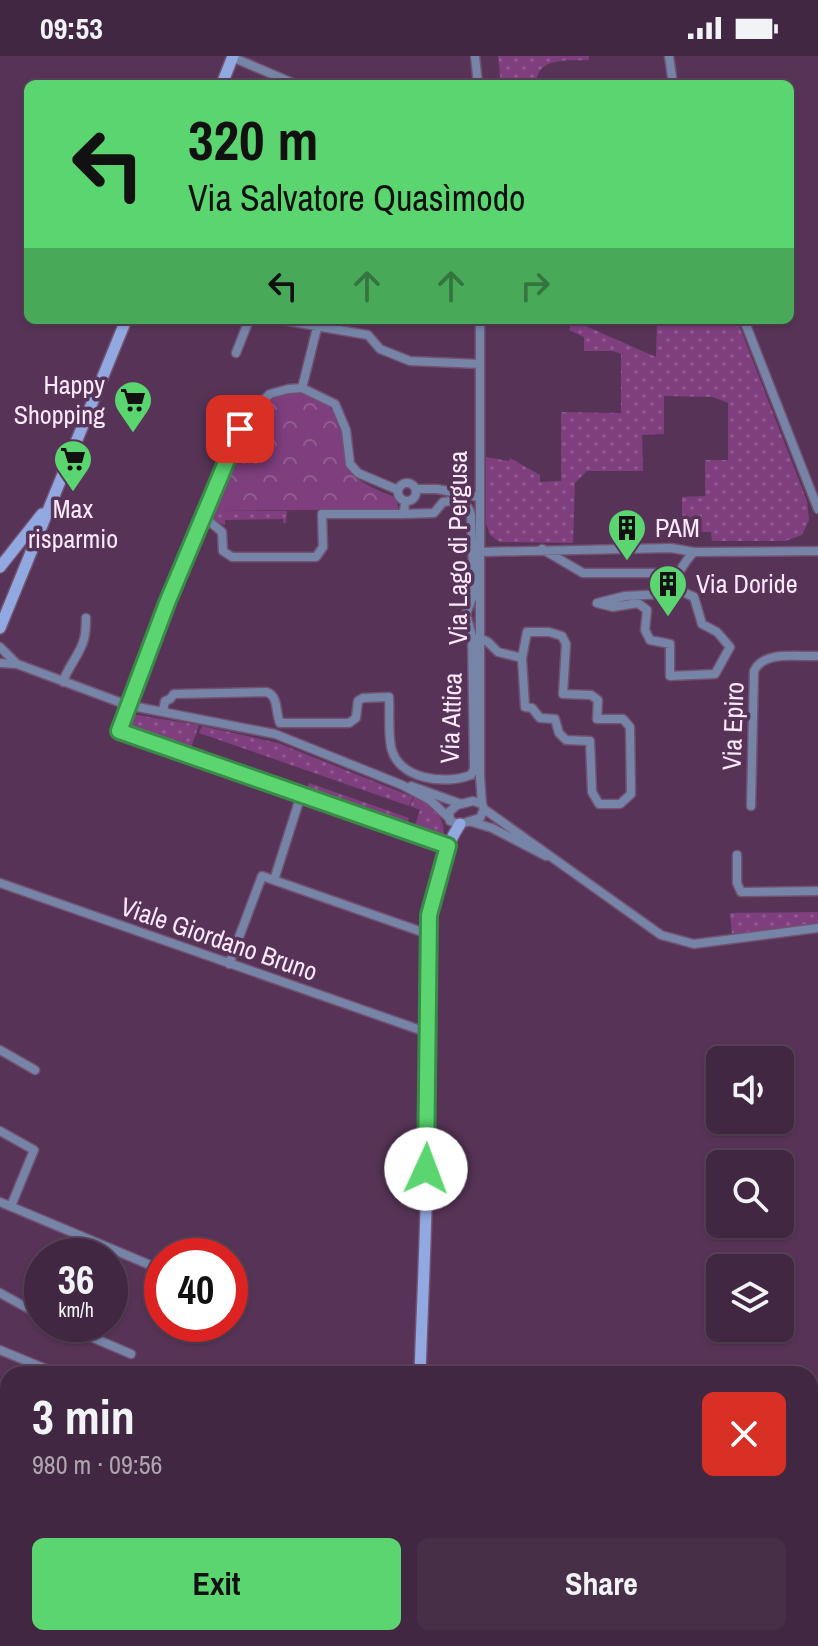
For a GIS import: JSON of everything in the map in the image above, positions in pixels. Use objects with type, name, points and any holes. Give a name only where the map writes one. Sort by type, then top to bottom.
[{"type":"street","points":[[475,56],[478,80]]},
{"type":"street","points":[[669,56],[672,80]]},
{"type":"street","points":[[223,80],[232,57],[286,80]]},
{"type":"street","points":[[0,628],[124,324]]},
{"type":"street","points":[[236,353],[247,324]]},
{"type":"street","points":[[302,388],[318,324]]},
{"type":"street","points":[[322,324],[368,335],[380,349],[410,361],[480,364]]},
{"type":"street","name":"Via Lago di Pergusa","points":[[480,324],[480,776],[483,806]]},
{"type":"street","points":[[746,324],[818,509]]},
{"type":"street","points":[[398,490],[358,473],[350,464],[346,430],[335,404],[302,388],[270,394],[248,415],[232,443],[127,705],[114,730],[448,846]]},
{"type":"street","points":[[398,490],[407,483],[416,489],[437,489],[479,497]]},
{"type":"street","points":[[405,501],[414,498],[416,489]]},
{"type":"street","points":[[398,490],[400,498],[405,501]]},
{"type":"street","name":"Via Attica","points":[[163,711],[165,701],[174,694],[267,692],[276,701],[280,723],[349,723],[356,718],[358,701],[389,697],[391,750],[403,765],[423,778],[462,779],[471,775],[474,769],[472,636],[466,614],[474,593],[469,507],[454,500],[443,502],[434,513],[322,514],[323,547],[316,557],[232,557],[223,551],[222,532],[204,517]]},
{"type":"street","points":[[404,514],[405,501]]},
{"type":"street","points":[[0,567],[50,504]]},
{"type":"street","points":[[480,552],[671,548],[694,552],[818,551]]},
{"type":"street","points":[[542,549],[583,573],[666,573],[674,583],[694,597],[702,624],[717,632],[730,647],[715,674],[670,676],[670,644],[650,640],[645,630],[647,610],[638,603],[613,607],[597,603],[625,596],[665,594],[674,583],[684,562],[694,552]]},
{"type":"street","points":[[466,614],[480,615]]},
{"type":"street","points":[[63,682],[68,664],[84,639],[86,618]]},
{"type":"street","points":[[527,632],[549,632],[562,636],[566,644],[563,694],[591,695],[598,700],[597,719],[623,719],[630,727],[631,794],[620,804],[599,804],[592,792],[590,741],[566,740],[559,733],[555,719],[540,718],[532,708],[525,707],[522,658],[527,632]]},
{"type":"street","points":[[480,638],[498,652],[522,658]]},
{"type":"street","points":[[0,647],[17,664]]},
{"type":"street","name":"Via Epiro","points":[[751,806],[754,671],[765,658],[818,656]]},
{"type":"street","points":[[0,663],[17,664],[127,705],[275,734],[402,785],[457,820],[492,828],[551,857]]},
{"type":"street","points":[[420,1366],[428,1105],[429,915],[457,820],[451,809],[464,803],[480,776]]},
{"type":"street","points":[[402,785],[483,806],[661,935],[694,944],[818,928]]},
{"type":"street","points":[[274,880],[301,795]]},
{"type":"street","points":[[457,820],[480,818],[483,806]]},
{"type":"street","points":[[737,855],[737,883],[741,892],[818,891]]},
{"type":"street","points":[[229,964],[262,876],[428,934]]},
{"type":"street","name":"Viale Giordano Bruno","points":[[0,883],[426,1032]]},
{"type":"street","points":[[0,1050],[35,1070]]},
{"type":"street","points":[[0,1131],[34,1150],[11,1206]]},
{"type":"street","points":[[0,1202],[144,1262]]},
{"type":"street","points":[[0,1293],[24,1306]]},
{"type":"street","points":[[103,1342],[131,1354]]},
{"type":"street","points":[[0,1350],[39,1366]]},
{"type":"green space","points":[[498,56],[589,56],[589,60],[548,64],[537,80],[501,80]]},
{"type":"green space","points":[[571,324],[581,324],[656,357],[657,324],[739,324],[807,501],[809,520],[802,535],[785,541],[712,541],[711,532],[682,532],[682,497],[705,496],[705,460],[728,460],[728,403],[713,397],[664,396],[664,434],[642,435],[643,471],[587,471],[575,483],[573,543],[500,542],[490,535],[486,523],[486,457],[509,461],[510,458],[540,475],[540,482],[561,481],[561,412],[621,413],[621,354],[584,351],[584,337],[569,330]]},
{"type":"green space","points":[[298,391],[320,399],[332,410],[340,423],[349,469],[368,485],[397,498],[398,509],[211,511],[225,469],[251,422],[272,399]]},
{"type":"green space","points":[[211,511],[287,511],[286,523],[283,519],[225,520],[225,525],[215,521]]},
{"type":"green space","points":[[131,714],[199,725],[191,748],[127,727]]},
{"type":"green space","points":[[202,726],[278,743],[413,797],[409,806],[199,733]]},
{"type":"green space","points":[[309,783],[409,818],[407,824],[307,789]]},
{"type":"green space","points":[[414,797],[436,812],[442,822],[444,836],[415,825],[420,810],[410,806]]},
{"type":"green space","points":[[818,912],[818,923],[732,934],[730,913]]},
{"type":"place","name":"Happy Shopping","points":[[133,434]]},
{"type":"place","name":"Max risparmio","points":[[73,493]]},
{"type":"place","name":"PAM","points":[[627,562]]},
{"type":"place","name":"Via Doride","points":[[668,618]]},
{"type":"route","points":[[240,429],[167,603],[119,731],[448,846],[429,915],[426,1169]]}]
